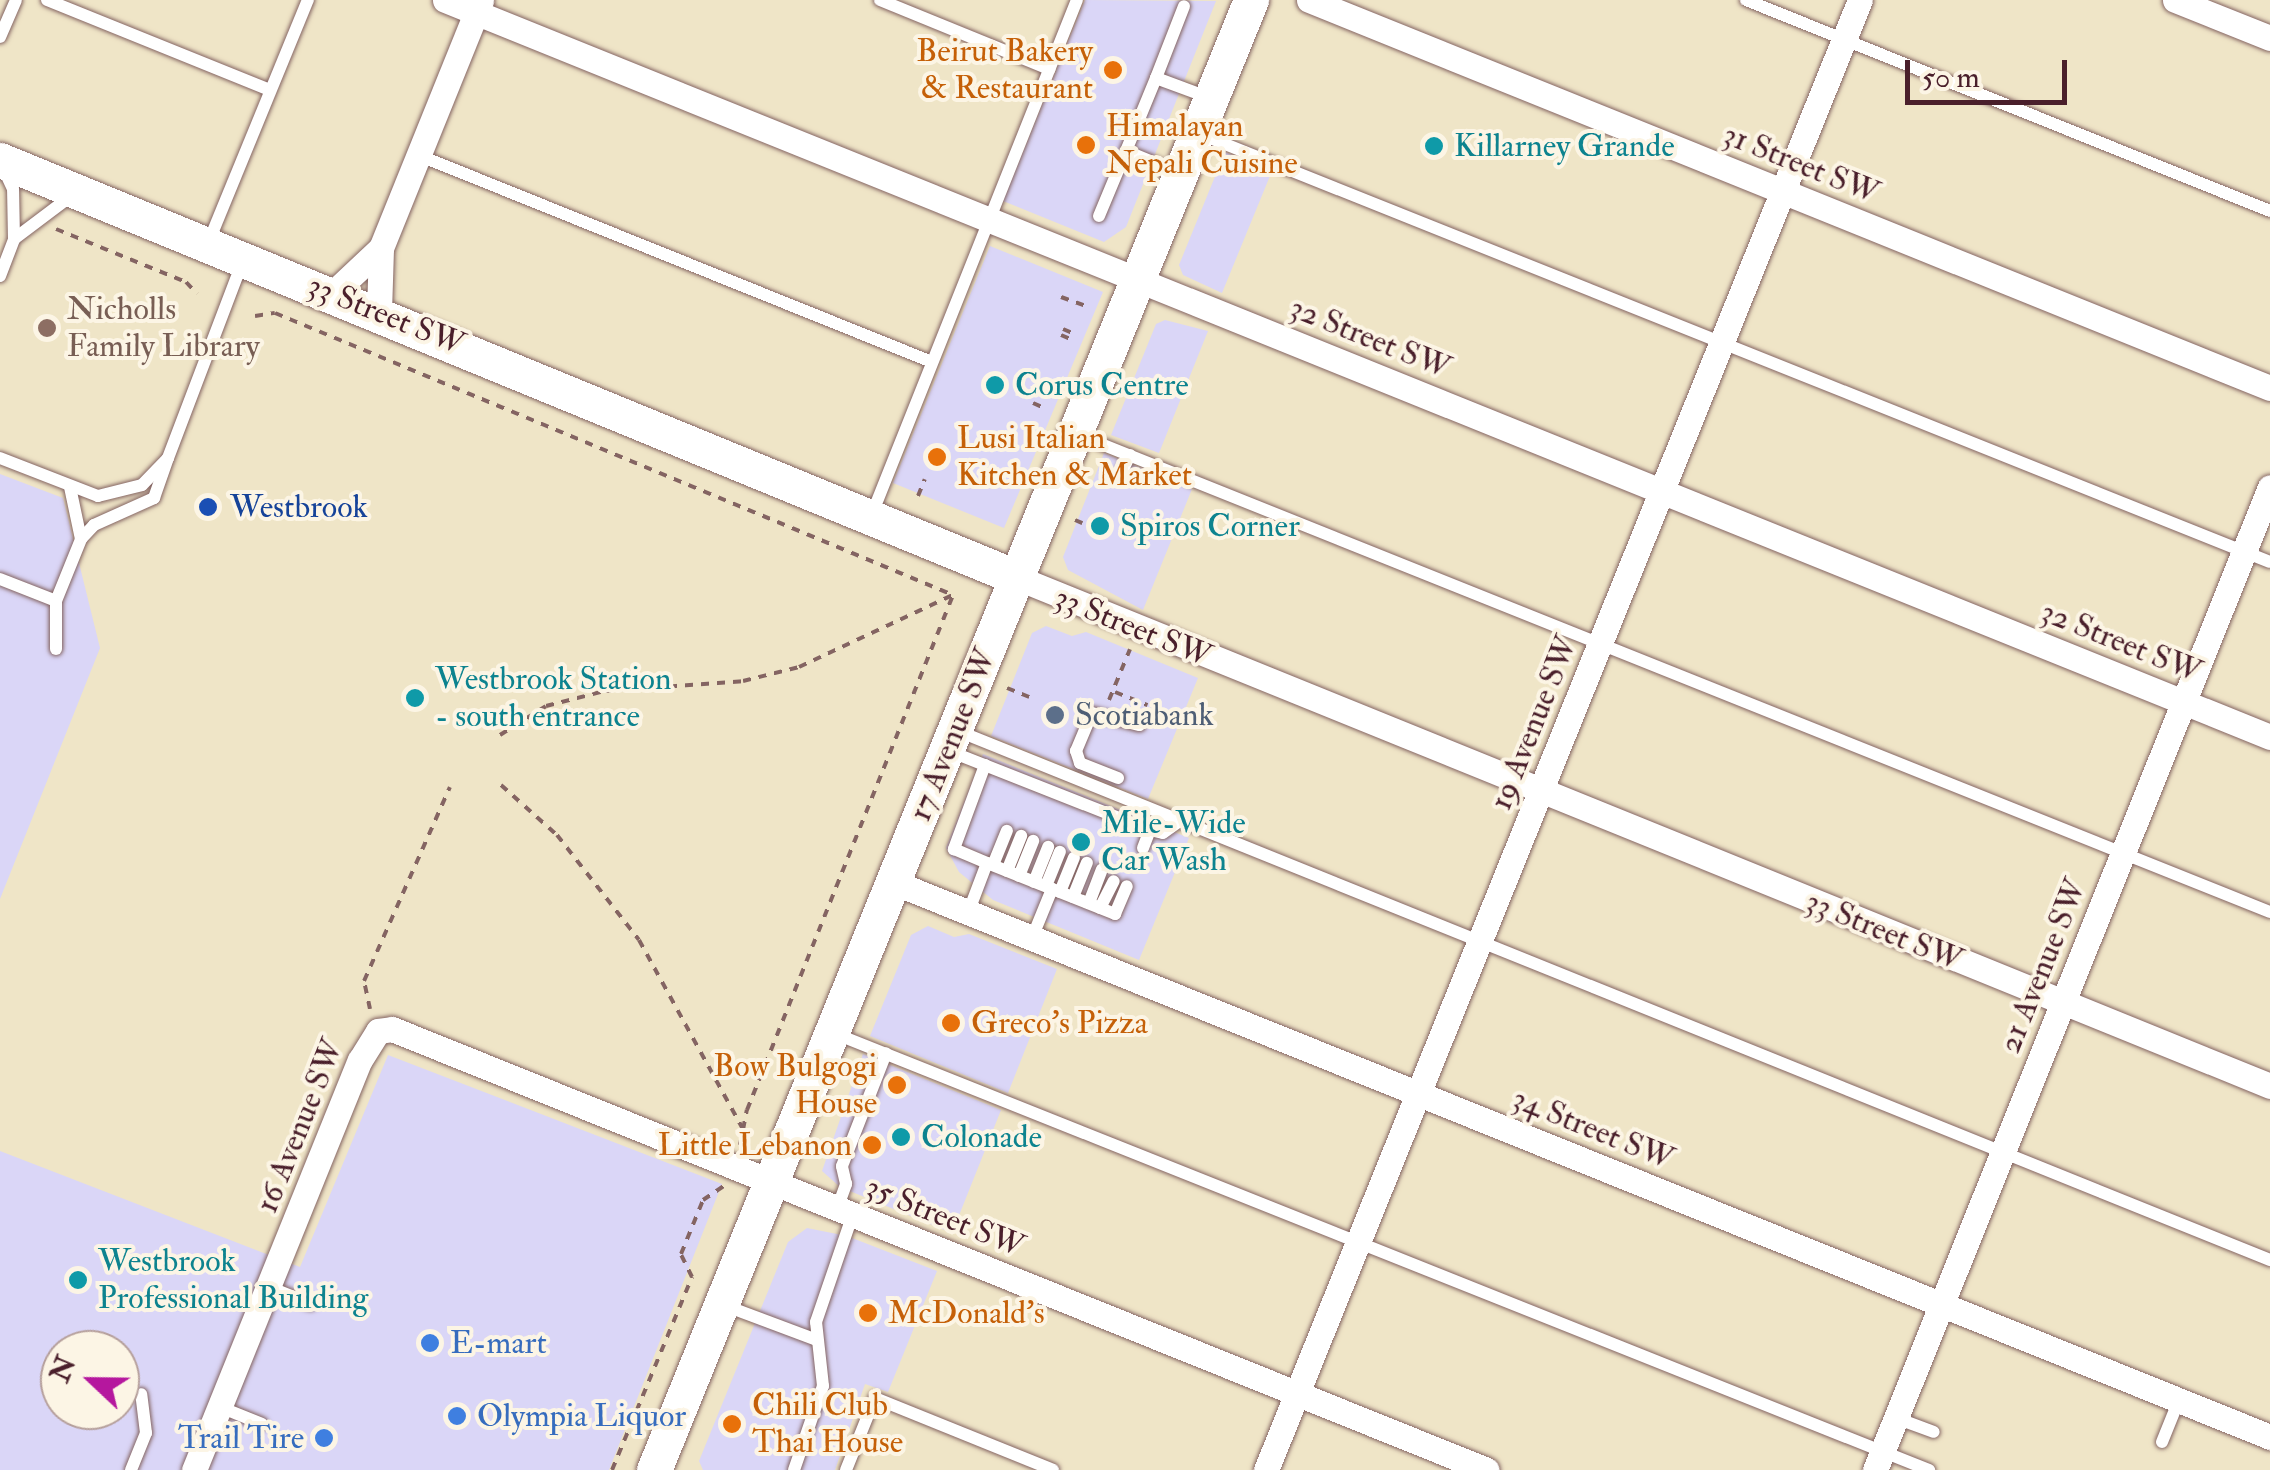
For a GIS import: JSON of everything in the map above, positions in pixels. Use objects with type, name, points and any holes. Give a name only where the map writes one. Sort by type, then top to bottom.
[{"type":"main road","name":"17 Avenue SW","points":[[654,1470],[1251,0]]},
{"type":"main road","name":"33 Street SW","points":[[0,160],[209,241],[1018,578]]},
{"type":"street","name":"32 Street SW","points":[[445,0],[478,6],[989,220],[2270,738]]},
{"type":"street","name":"31 Street SW","points":[[1309,0],[2270,388]]},
{"type":"street","name":"19 Avenue SW","points":[[1266,1470],[1860,0]]},
{"type":"street","points":[[2175,0],[2270,38]]},
{"type":"street","points":[[378,312],[381,248],[478,6]]},
{"type":"street","points":[[333,293],[381,248]]},
{"type":"street","name":"21 Avenue SW","points":[[1879,1460],[2270,487]]},
{"type":"street","name":"33 Street SW","points":[[1018,578],[2270,1086]]},
{"type":"street","name":"34 Street SW","points":[[893,882],[2270,1437]]},
{"type":"street","name":"35 Street SW","points":[[378,1031],[407,1034],[1487,1470]]},
{"type":"street","name":"16 Avenue SW","points":[[194,1470],[360,1060],[378,1031]]},
{"type":"lane","points":[[0,36],[16,0]]},
{"type":"lane","points":[[47,0],[270,90]]},
{"type":"lane","points":[[209,241],[308,0]]},
{"type":"lane","points":[[880,0],[1050,68]]},
{"type":"lane","points":[[872,514],[1077,0]]},
{"type":"lane","points":[[1746,0],[2270,211]]},
{"type":"lane","points":[[1099,216],[1184,6]]},
{"type":"lane","points":[[1156,78],[1212,98]]},
{"type":"lane","points":[[1198,133],[2270,562]]},
{"type":"lane","points":[[1126,151],[1181,174]]},
{"type":"lane","points":[[418,155],[932,362]]},
{"type":"lane","points":[[0,160],[13,189],[14,240],[0,276]]},
{"type":"lane","points":[[14,240],[79,192]]},
{"type":"lane","points":[[56,648],[56,601],[81,539],[94,525],[154,498],[244,256]]},
{"type":"lane","points":[[1076,434],[2270,912]]},
{"type":"lane","points":[[1122,474],[1130,455]]},
{"type":"lane","points":[[0,458],[70,488],[116,494],[142,485],[168,458]]},
{"type":"lane","points":[[70,488],[81,539]]},
{"type":"lane","points":[[0,578],[56,601]]},
{"type":"lane","points":[[1118,778],[1080,762],[1076,750],[1092,713],[1139,725]]},
{"type":"lane","points":[[951,740],[986,765],[1150,830],[1163,832],[1178,822]]},
{"type":"lane","points":[[951,740],[1178,822],[1480,940],[2270,1260]]},
{"type":"lane","points":[[986,765],[954,850],[1115,914],[1121,883],[1095,906]]},
{"type":"lane","points":[[1067,797],[1034,803],[1067,797]]},
{"type":"lane","points":[[1067,797],[1067,817]]},
{"type":"lane","points":[[1067,797],[1094,828]]},
{"type":"lane","points":[[1129,822],[1136,845],[1150,830]]},
{"type":"lane","points":[[1115,836],[1129,822]]},
{"type":"lane","points":[[967,915],[990,864],[1021,836],[1013,874]]},
{"type":"lane","points":[[1053,889],[1054,850]]},
{"type":"lane","points":[[1031,940],[1053,889],[1081,861]]},
{"type":"lane","points":[[1095,906],[1102,869]]},
{"type":"lane","points":[[832,1032],[1358,1241],[1879,1460],[1929,1470]]},
{"type":"lane","points":[[794,1470],[823,1386],[816,1322],[845,1212],[842,1166],[886,1053]]},
{"type":"lane","points":[[269,1287],[311,1304]]},
{"type":"lane","points":[[722,1304],[817,1340]]},
{"type":"lane","points":[[131,1470],[146,1433],[142,1394]]},
{"type":"lane","points":[[846,1470],[875,1398],[1053,1470]]},
{"type":"lane","points":[[2162,1442],[2180,1400]]},
{"type":"lane","points":[[220,1407],[262,1424]]},
{"type":"lane","points":[[1896,1418],[1934,1432]]},
{"type":"path","points":[[32,224],[186,282],[197,294]]},
{"type":"path","points":[[1061,297],[1086,306]]},
{"type":"path","points":[[255,316],[275,313],[953,595]]},
{"type":"path","points":[[1062,332],[1074,337]]},
{"type":"path","points":[[1033,403],[1044,408]]},
{"type":"path","points":[[918,496],[924,480]]},
{"type":"path","points":[[1075,520],[1082,523]]},
{"type":"path","points":[[500,735],[546,706],[604,691],[743,681],[799,667],[953,595]]},
{"type":"path","points":[[501,785],[556,836],[639,940],[744,1133],[747,1110],[953,595]]},
{"type":"path","points":[[1096,695],[1109,700],[1130,648]]},
{"type":"path","points":[[1007,688],[1029,697]]},
{"type":"path","points":[[1113,691],[1147,705]]},
{"type":"path","points":[[378,1031],[364,981],[450,788]]},
{"type":"path","points":[[612,1470],[692,1277],[681,1254],[704,1200],[722,1190]]},
{"type":"shaded area","points":[[1085,0],[1216,1],[1126,227],[1104,242],[1003,201]]},
{"type":"shaded area","points":[[1225,152],[1272,171],[1222,293],[1183,275],[1179,265]]},
{"type":"shaded area","name":"Corus Centre","points":[[990,246],[1103,292],[1004,528],[893,483]]},
{"type":"shaded area","points":[[1165,320],[1208,331],[1159,453],[1111,435],[1156,324]]},
{"type":"shaded area","points":[[1104,453],[1192,489],[1143,610],[1068,570],[1063,557]]},
{"type":"shaded area","points":[[0,474],[63,498],[100,648],[0,899]]},
{"type":"shaded area","points":[[1046,626],[1072,636],[1086,632],[1198,678],[1148,799],[991,736],[1032,633]]},
{"type":"shaded area","points":[[983,754],[1189,838],[1139,960],[993,900],[959,872],[946,848]]},
{"type":"shaded area","points":[[928,926],[954,937],[969,934],[1057,969],[1008,1093],[870,1036],[911,935]]},
{"type":"shaded area","points":[[863,1054],[1001,1110],[952,1233],[840,1187],[822,1171]]},
{"type":"shaded area","points":[[388,1055],[722,1184],[609,1470],[0,1470],[0,1151],[300,1267]]},
{"type":"shaded area","points":[[807,1228],[847,1236],[937,1271],[888,1392],[865,1384],[835,1470],[703,1470],[699,1461],[788,1242]]},
{"type":"place","name":"Beirut Bakery & Restaurant","points":[[1113,70]]},
{"type":"place","name":"Himalayan Nepali Cuisine","points":[[1086,145]]},
{"type":"place","name":"Killarney Grande","points":[[1434,146]]},
{"type":"place","name":"Nicholls Family Library","points":[[47,328]]},
{"type":"place","name":"Corus Centre","points":[[995,385]]},
{"type":"place","name":"Lusi Italian Kitchen & Market","points":[[937,457]]},
{"type":"place","name":"Westbrook","points":[[208,507]]},
{"type":"place","name":"Spiros Corner","points":[[1100,526]]},
{"type":"place","name":"Westbrook Station - south entrance","points":[[415,698]]},
{"type":"place","name":"Scotiabank","points":[[1055,715]]},
{"type":"place","name":"Mile-Wide Car Wash","points":[[1081,842]]},
{"type":"place","name":"Greco's Pizza","points":[[951,1023]]},
{"type":"place","name":"Bow Bulgogi House","points":[[897,1085]]},
{"type":"place","name":"Colonade","points":[[901,1137]]},
{"type":"place","name":"Little Lebanon","points":[[872,1145]]},
{"type":"place","name":"Westbrook Professional Building","points":[[78,1280]]},
{"type":"place","name":"McDonald's","points":[[868,1313]]},
{"type":"place","name":"E-mart","points":[[430,1343]]},
{"type":"place","name":"Olympia Liquor","points":[[457,1416]]},
{"type":"place","name":"Chili Club Thai House","points":[[732,1424]]},
{"type":"place","name":"Trail Tire","points":[[324,1438]]}]
